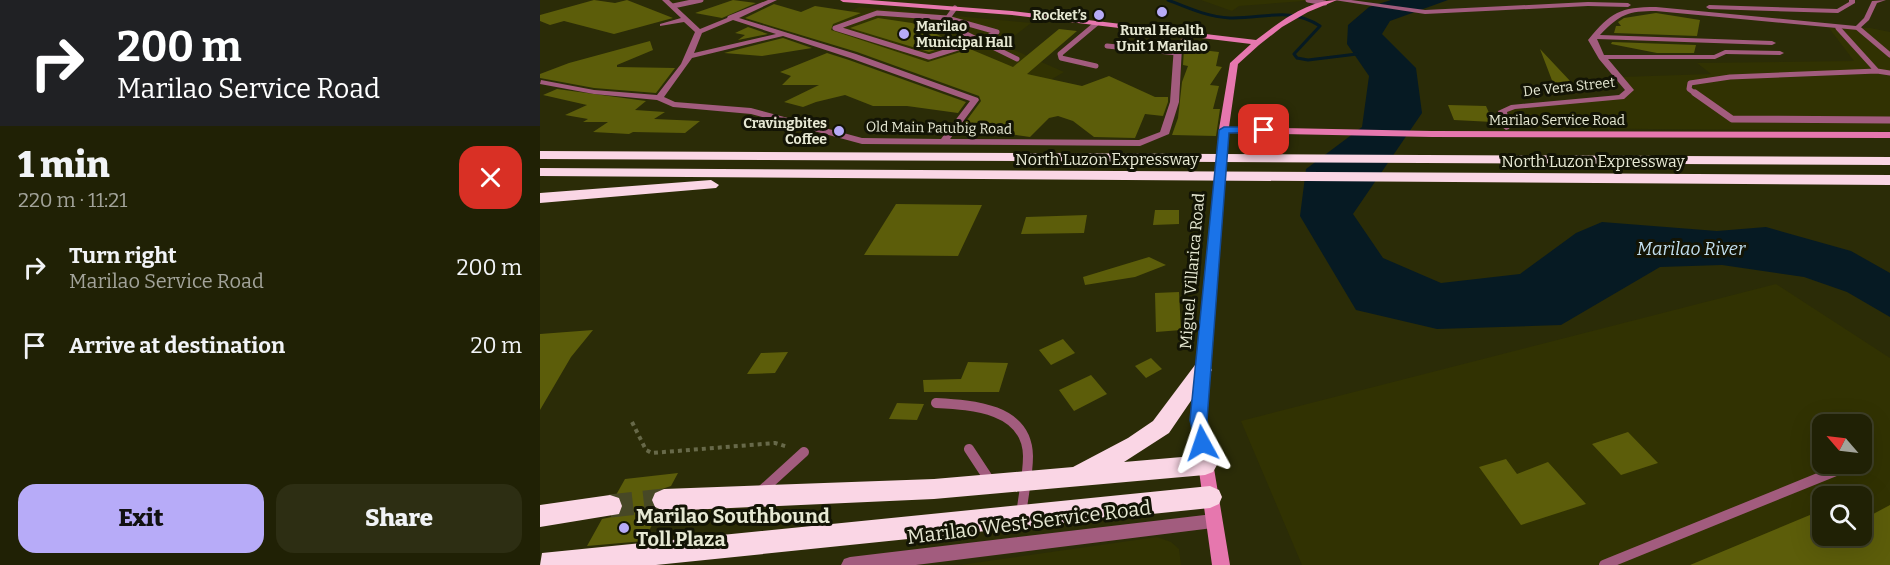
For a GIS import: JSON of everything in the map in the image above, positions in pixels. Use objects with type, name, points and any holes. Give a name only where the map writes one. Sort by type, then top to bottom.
[{"type":"highway","name":"North Luzon Expressway","points":[[540,155],[1256,160],[1890,161]]},
{"type":"highway","name":"North Luzon Expressway","points":[[540,172],[898,176],[1890,180]]},
{"type":"highway","points":[[540,198],[652,188],[898,176]]},
{"type":"highway","points":[[1075,478],[1136,445],[1161,427],[1202,370]]},
{"type":"highway","points":[[664,500],[1024,483],[1205,465]]},
{"type":"highway","points":[[540,516],[610,506]]},
{"type":"highway","points":[[542,565],[1021,516],[1211,509]]},
{"type":"main road","points":[[849,0],[955,8],[1193,33],[1256,42]]},
{"type":"main road","points":[[1234,63],[1273,29],[1306,11],[1336,0]]},
{"type":"main road","points":[[1203,35],[1273,29]]},
{"type":"main road","points":[[1203,35],[1234,44],[1234,63]]},
{"type":"main road","name":"Miguel Villarica Road","points":[[1221,565],[1199,420],[1223,135],[1234,63]]},
{"type":"main road","name":"Marilao Service Road","points":[[1223,135],[1324,131],[1432,134],[1890,135]]},
{"type":"street","points":[[665,0],[699,32]]},
{"type":"street","points":[[659,98],[689,56],[699,32],[762,1],[774,0]]},
{"type":"street","points":[[1336,0],[1365,6],[1425,12],[1588,4],[1838,11],[1852,3],[1852,0]]},
{"type":"street","points":[[1736,0],[1744,8]]},
{"type":"street","points":[[1595,37],[1616,13],[1631,9],[1656,9],[1838,28],[1858,28],[1867,19],[1874,2],[1883,0]]},
{"type":"street","points":[[730,18],[784,34],[975,100],[943,142]]},
{"type":"street","points":[[662,25],[687,19]]},
{"type":"street","points":[[1178,53],[1181,42],[1193,33]]},
{"type":"street","points":[[689,56],[784,34]]},
{"type":"street","points":[[1595,37],[1772,43]]},
{"type":"street","name":"De Vera Street","points":[[1506,127],[1502,111],[1514,107],[1621,97],[1630,90],[1602,57],[1592,40],[1595,37]]},
{"type":"street","points":[[1602,57],[1715,57],[1725,52],[1780,53]]},
{"type":"street","name":"Old Main Patubig Road","points":[[541,82],[594,92],[659,98],[673,104],[751,111],[862,141],[1140,143],[1164,134],[1170,123],[1177,102],[1178,53]]},
{"type":"street","name":"Marilao West Service Road","points":[[850,565],[1211,509]]},
{"type":"lane","points":[[673,6],[701,0]]},
{"type":"lane","points":[[1308,0],[1325,3]]},
{"type":"lane","points":[[955,8],[944,23],[1017,59]]},
{"type":"lane","points":[[877,13],[947,18],[997,30],[995,34],[980,41],[929,57],[835,28],[868,14],[877,13]]},
{"type":"lane","points":[[1096,66],[1061,58],[1060,54],[1097,23]]},
{"type":"lane","points":[[1838,28],[1877,71]]},
{"type":"lane","points":[[1858,28],[1890,55]]},
{"type":"lane","points":[[1107,46],[1178,53]]},
{"type":"lane","points":[[1890,73],[1877,71],[1730,77],[1690,83],[1689,89],[1732,119],[1746,122],[1890,120]]},
{"type":"lane","points":[[936,403],[979,406],[1004,415],[1021,427],[1028,453],[1021,516]]},
{"type":"lane","points":[[969,449],[993,484]]},
{"type":"lane","points":[[755,497],[804,452]]},
{"type":"lane","points":[[1604,565],[1828,474]]},
{"type":"path","points":[[632,422],[646,450],[652,453],[775,443],[804,452]]},
{"type":"shaded area","points":[[1201,0],[1317,0],[1239,6],[1232,11]]},
{"type":"shaded area","points":[[859,7],[1031,23],[1003,45],[1064,72],[1030,92],[813,28]]},
{"type":"shaded area","points":[[1829,28],[1870,28],[1890,32],[1890,131],[1517,128],[1505,108],[1622,98],[1631,91],[1621,77],[1711,74],[1697,63],[1854,61]]},
{"type":"shaded area","points":[[1776,284],[1890,358],[1890,565],[1302,565],[1241,421]]},
{"type":"shaded area","points":[[1157,537],[1171,542],[1179,549],[1181,565],[960,565]]},
{"type":"water","name":"Marilao River","points":[[1391,0],[1448,0],[1390,21],[1382,34],[1416,68],[1422,113],[1353,214],[1383,258],[1441,283],[1520,274],[1576,233],[1602,222],[1717,231],[1766,227],[1851,251],[1890,273],[1890,317],[1847,292],[1804,277],[1722,265],[1660,267],[1561,325],[1437,329],[1356,310],[1300,216],[1306,169],[1362,127],[1369,76],[1347,44],[1348,25],[1369,7]]},
{"type":"building","points":[[594,0],[615,3],[627,0],[673,18],[614,34],[564,21],[550,25],[540,21],[540,15]]},
{"type":"building","points":[[733,0],[756,3],[722,18],[695,13]]},
{"type":"building","points":[[774,4],[801,12],[815,6],[861,13],[833,24],[831,30],[928,62],[970,49],[1013,67],[1059,29],[1077,31],[1027,74],[1082,86],[1109,76],[1155,97],[1168,97],[1168,102],[1163,116],[1145,114],[1135,138],[1094,137],[1073,121],[1058,116],[1049,118],[1030,137],[989,131],[993,127],[964,124],[981,101],[979,96],[857,52],[745,18]]},
{"type":"building","points":[[1656,13],[1700,20],[1697,36],[1614,33],[1616,26],[1621,26],[1618,22],[1624,18]]},
{"type":"building","name":"Marilao Municipal Hall","points":[[878,18],[912,23],[956,43],[929,52],[850,28]]},
{"type":"building","points":[[748,27],[768,34],[738,40],[745,35],[735,33]]},
{"type":"building","points":[[783,38],[812,48],[762,56],[724,53]]},
{"type":"building","points":[[650,41],[653,50],[617,65],[617,67],[675,68],[656,93],[594,88],[540,78],[540,74],[569,63]]},
{"type":"building","points":[[1612,42],[1696,45],[1694,53],[1657,53],[1611,44]]},
{"type":"building","points":[[1184,48],[1219,52],[1216,66],[1222,67],[1210,85],[1219,86],[1213,109],[1220,109],[1216,136],[1172,135],[1178,118],[1182,82],[1188,66],[1183,65]]},
{"type":"building","points":[[1540,49],[1572,83],[1553,83]]},
{"type":"building","points":[[827,53],[966,102],[958,113],[907,106],[873,106],[845,95],[803,107],[784,102],[819,85],[782,85],[791,76],[780,72]]},
{"type":"building","points":[[557,89],[646,101],[635,110],[665,112],[654,119],[700,121],[685,133],[593,132],[608,122],[583,122],[588,119],[565,115],[587,105],[543,95]]},
{"type":"building","points":[[1448,105],[1486,106],[1493,122],[1454,120]]},
{"type":"building","points":[[896,204],[982,205],[958,256],[864,255]]},
{"type":"building","points":[[1155,210],[1179,210],[1179,224],[1153,225]]},
{"type":"building","points":[[1087,215],[1084,233],[1021,234],[1026,217]]},
{"type":"building","points":[[1149,257],[1166,265],[1135,277],[1085,285],[1083,277]]},
{"type":"building","points":[[1179,292],[1181,330],[1156,332],[1155,293]]},
{"type":"building","points":[[593,330],[571,357],[540,410],[540,334]]},
{"type":"building","points":[[1063,339],[1075,353],[1051,365],[1039,350]]},
{"type":"building","points":[[788,352],[775,373],[747,374],[761,353]]},
{"type":"building","points":[[1151,358],[1162,369],[1146,378],[1135,366]]},
{"type":"building","points":[[968,362],[1008,363],[999,392],[924,392],[923,380],[961,379]]},
{"type":"building","points":[[1091,375],[1107,394],[1074,411],[1059,390]]},
{"type":"building","points":[[897,403],[924,404],[917,420],[889,419]]},
{"type":"building","points":[[1628,432],[1658,463],[1621,475],[1592,444]]},
{"type":"building","points":[[1506,459],[1517,474],[1548,462],[1586,504],[1521,525],[1479,467]]},
{"type":"building","name":"Marilao Southbound Toll Plaza","points":[[678,473],[671,486],[653,492],[650,501],[653,508],[659,511],[644,541],[587,546],[602,519],[621,515],[624,505],[621,497],[616,495],[625,479]]},
{"type":"building","points":[[1890,505],[1890,565],[1690,565],[1812,514],[1812,546],[1872,546],[1872,515]]},
{"type":"waterway","points":[[1168,0],[1198,12],[1230,18],[1298,16],[1320,26],[1294,54],[1297,58],[1308,60],[1357,54]]},
{"type":"tunnel","points":[[610,506],[664,500]]},
{"type":"place","name":"Rural Health Unit 1 Marilao","points":[[1162,12]]},
{"type":"place","name":"Rocket’s","points":[[1099,15]]},
{"type":"place","name":"Marilao Municipal Hall","points":[[904,34]]},
{"type":"place","name":"Cravingbites Coffee","points":[[839,131]]},
{"type":"place","name":"Marilao Southbound Toll Plaza","points":[[624,528]]},
{"type":"route","points":[[1202,443],[1199,420],[1211,255],[1224,130],[1264,130]]}]
